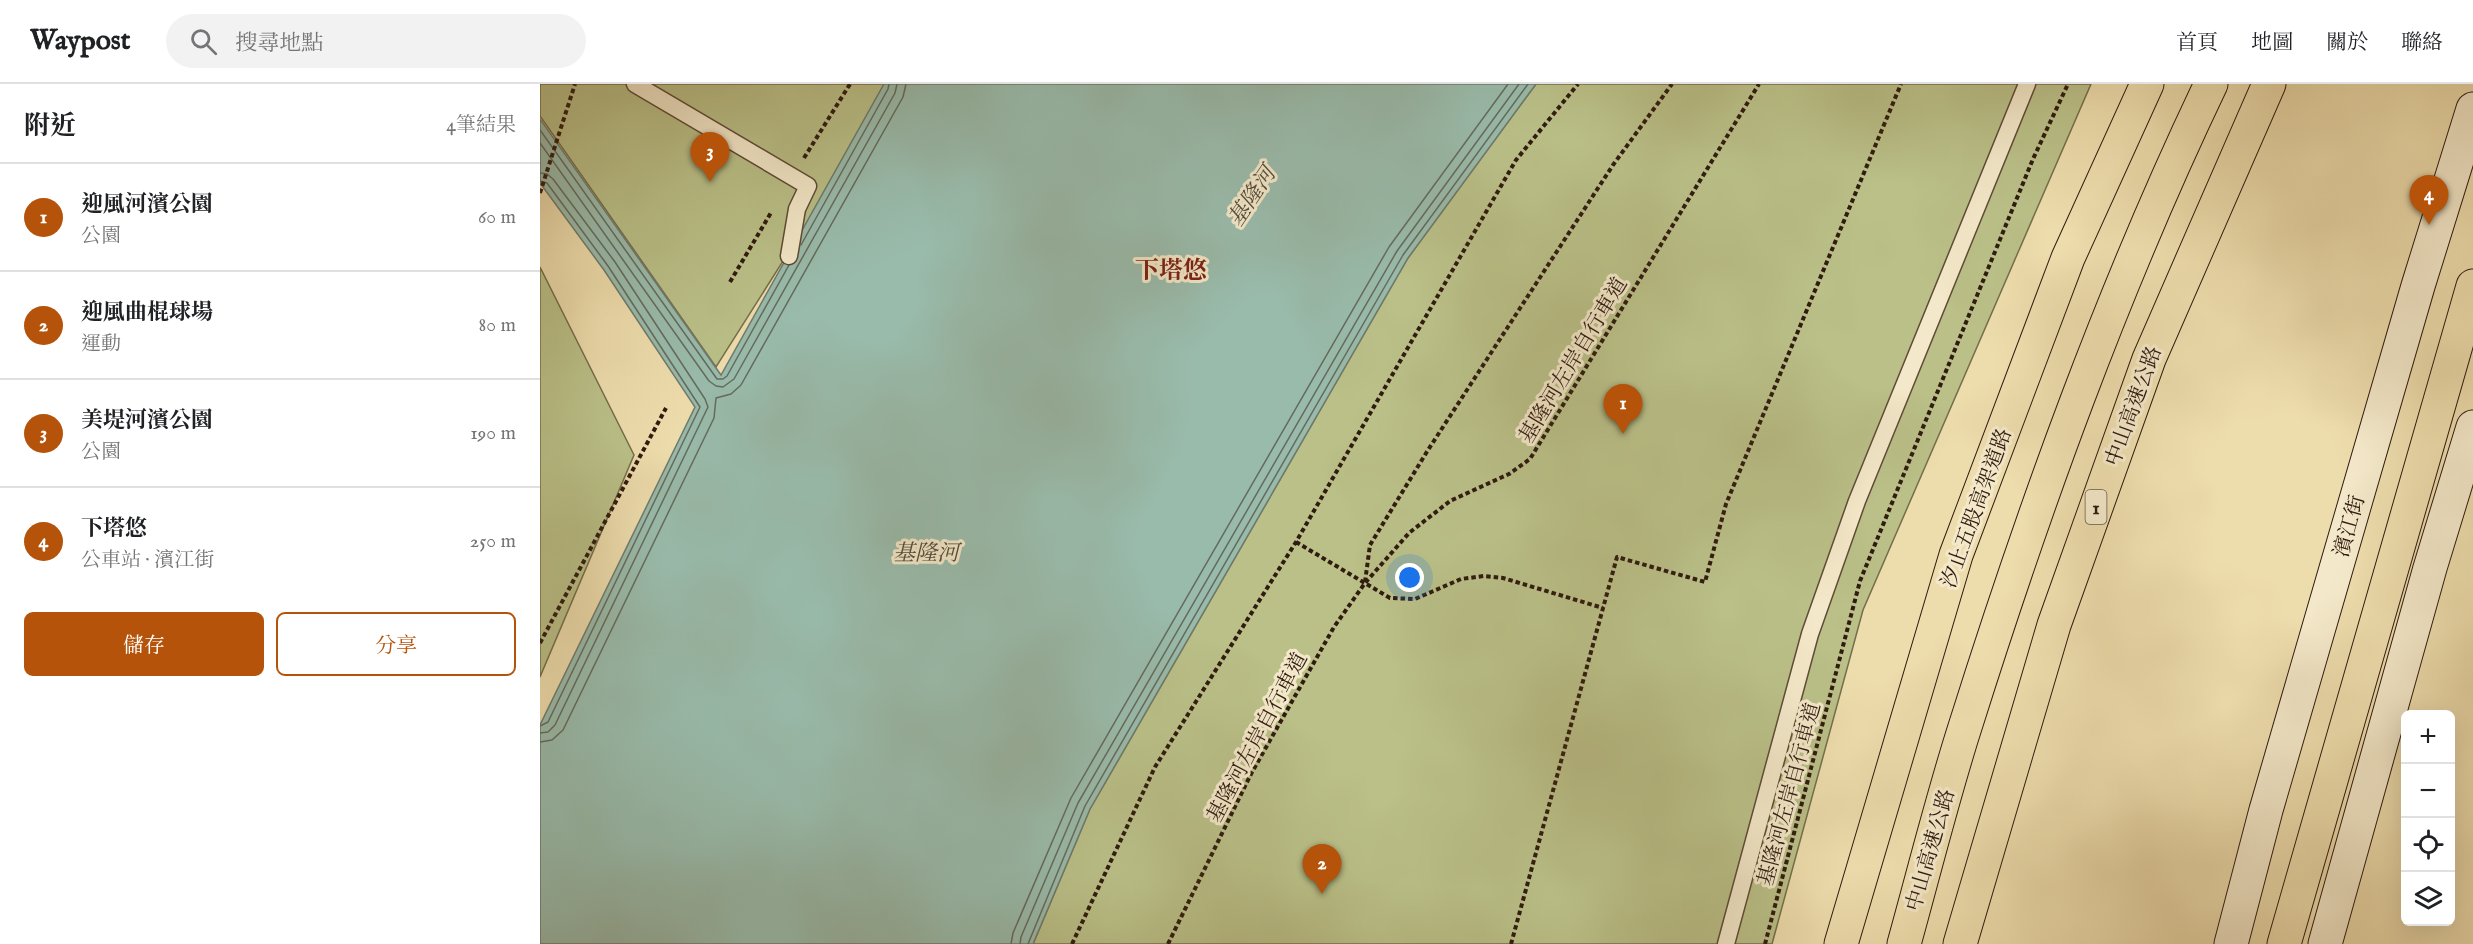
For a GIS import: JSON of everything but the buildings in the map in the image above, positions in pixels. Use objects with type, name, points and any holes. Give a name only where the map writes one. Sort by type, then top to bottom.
[{"type":"highway","name":"汐止五股高架道路","points":[[1841,944],[1956,555],[2068,258],[2147,84]]},
{"type":"highway","name":"中山高速公路","points":[[1904,944],[1965,728],[2072,409],[2176,158],[2211,84]]},
{"type":"highway","name":"中山高速公路","points":[[1960,944],[2054,626],[2137,392],[2149,359],[2270,84]]},
{"type":"highway","points":[[2284,944],[2473,286]]},
{"type":"main road","name":"濱江街","points":[[2231,944],[2260,831],[2418,286],[2473,110]]},
{"type":"main road","points":[[2325,944],[2430,568],[2473,427]]},
{"type":"lane","points":[[635,84],[808,186],[797,209],[789,256]]},
{"type":"lane","points":[[1726,944],[1810,634],[1857,501],[2027,84]]},
{"type":"path","points":[[540,193],[575,84]]},
{"type":"path","points":[[1072,944],[1155,767],[1296,542],[1516,160],[1578,84]]},
{"type":"path","points":[[1365,583],[1370,545],[1422,460],[1613,165],[1672,84]]},
{"type":"path","name":"基隆河左岸自行車道","points":[[1168,944],[1251,774],[1334,627],[1365,583],[1409,533],[1450,501],[1509,474],[1530,459],[1759,84]]},
{"type":"path","points":[[1512,944],[1617,557],[1705,582],[1726,504],[1901,84]]},
{"type":"path","name":"基隆河左岸自行車道","points":[[1765,944],[1860,581],[2034,159],[2068,84]]},
{"type":"path","points":[[540,643],[666,408]]},
{"type":"path","points":[[1296,542],[1390,598],[1415,599],[1461,579],[1484,576],[1503,578],[1603,608]]},
{"type":"green space","points":[[540,84],[895,84],[716,367],[540,116]]},
{"type":"green space","points":[[1536,84],[2091,84],[1863,610],[1772,944],[1033,944],[1090,809],[1408,258]]},
{"type":"green space","points":[[540,267],[634,455],[540,677]]},
{"type":"water","name":"基隆河","points":[[884,84],[1536,84],[1408,258],[1090,809],[1033,944],[540,944],[540,725],[695,407],[604,270],[540,183],[540,119],[721,375]]},
{"type":"place","name":"美堤河濱公園","points":[[710,182]]},
{"type":"place","name":"下塔悠","points":[[2429,225]]},
{"type":"place","name":"迎風河濱公園","points":[[1623,434]]},
{"type":"place","name":"迎風曲棍球場","points":[[1322,894]]},
{"type":"district","name":"下塔悠","points":[[1171,270]]}]
